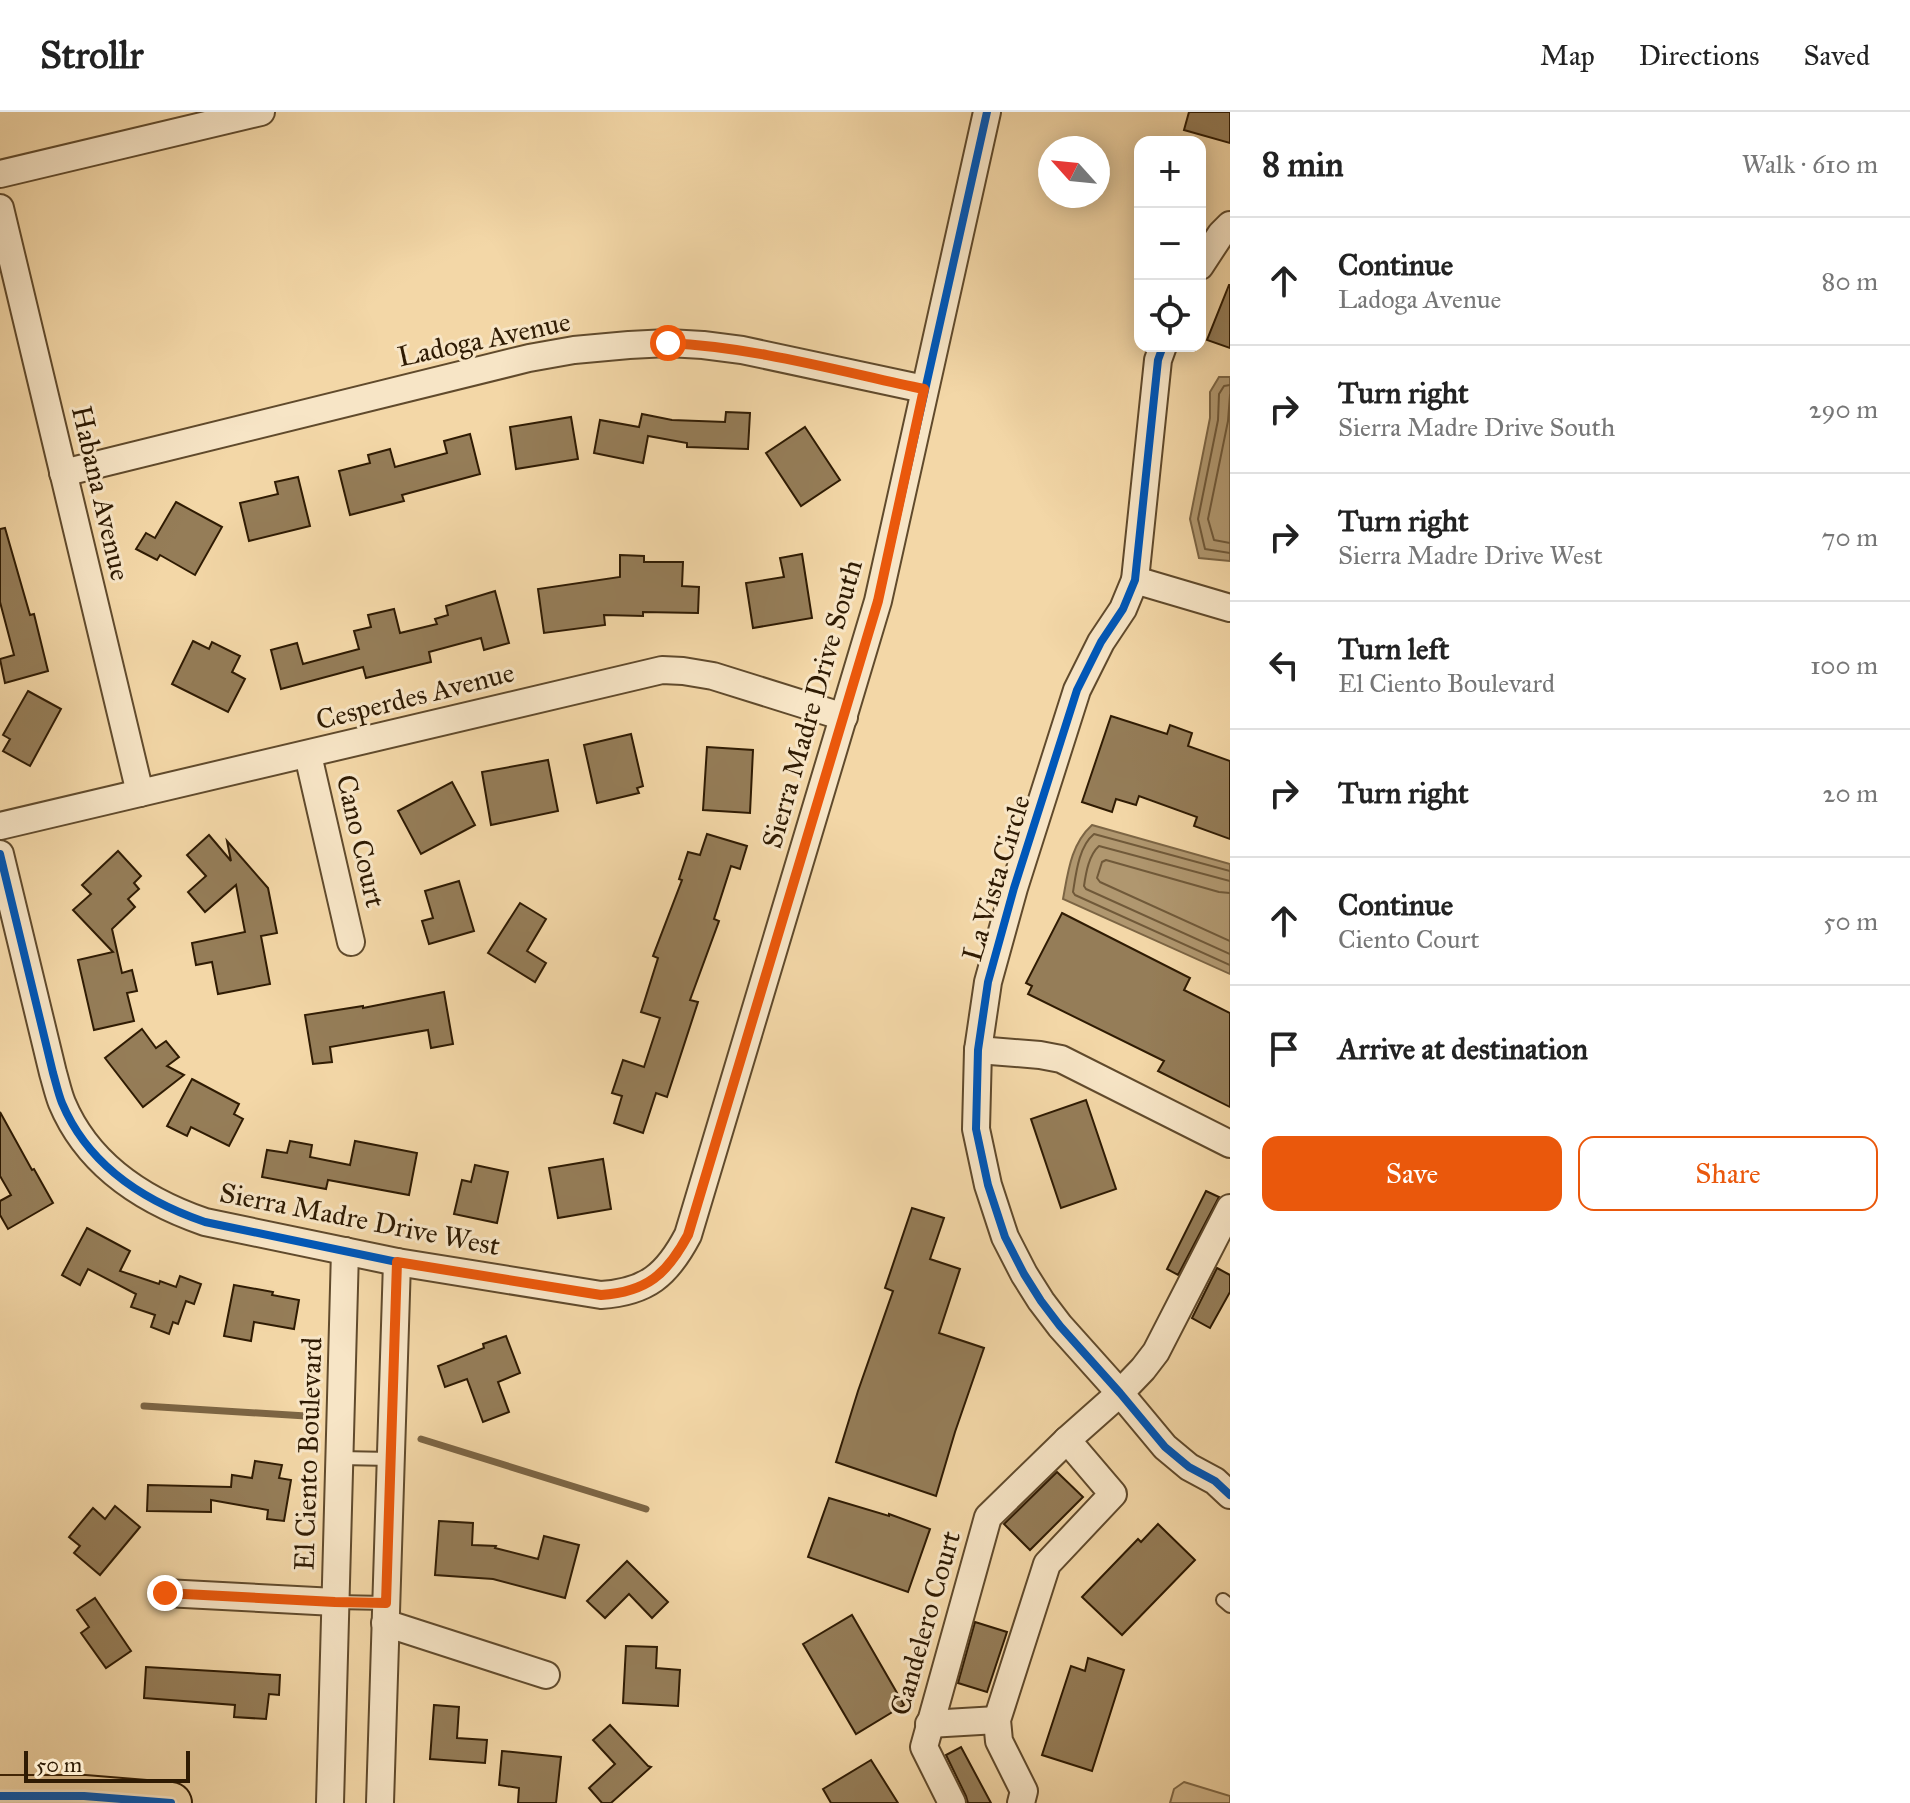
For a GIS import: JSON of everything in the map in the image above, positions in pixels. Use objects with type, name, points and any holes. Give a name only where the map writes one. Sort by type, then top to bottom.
[{"type":"main road","points":[[0,1796],[84,1796],[171,1803]]},
{"type":"street","points":[[0,174],[261,112]]},
{"type":"street","name":"Sierra Madre Drive South","points":[[640,1287],[659,1276],[676,1258],[688,1235],[844,717],[878,601],[987,112]]},
{"type":"street","name":"Habana Avenue","points":[[0,208],[140,793]]},
{"type":"street","points":[[1206,257],[1230,225]]},
{"type":"street","name":"Ladoga Avenue","points":[[63,473],[529,358],[574,350],[668,343],[703,345],[742,350],[924,389]]},
{"type":"street","name":"La Vista Circle","points":[[1161,352],[1135,580],[1123,609],[1101,642],[1077,690],[1010,902],[988,982],[978,1050],[976,1129],[988,1185],[1005,1237],[1041,1301],[1165,1447],[1230,1495]]},
{"type":"street","points":[[1135,580],[1230,608]]},
{"type":"street","name":"Cesperdes Avenue","points":[[0,826],[662,670],[713,676],[844,717]]},
{"type":"street","name":"Cano Court","points":[[308,755],[351,942]]},
{"type":"street","name":"Sierra Madre Drive West","points":[[0,854],[62,1103],[90,1148],[113,1172],[140,1193],[178,1213],[205,1222],[397,1262],[601,1295],[621,1294],[640,1287]]},
{"type":"street","points":[[978,1050],[1061,1059],[1230,1144]]},
{"type":"street","name":"Candelero Court","points":[[952,1803],[924,1747],[988,1517],[1143,1369],[1156,1352],[1230,1208]]},
{"type":"street","name":"El Ciento Boulevard","points":[[330,1803],[345,1251]]},
{"type":"street","points":[[380,1803],[397,1262]]},
{"type":"street","points":[[1021,1803],[1024,1791],[999,1741],[997,1720],[1047,1564],[1113,1494],[1067,1440]]},
{"type":"street","points":[[165,1593],[335,1602]]},
{"type":"street","points":[[386,1613],[546,1675]]},
{"type":"street","points":[[929,1724],[997,1720]]},
{"type":"lane","points":[[340,1458],[391,1459]]},
{"type":"lane","points":[[335,1602],[386,1613]]},
{"type":"shaded area","points":[[1184,1782],[1230,1796],[1230,1803],[1170,1803],[1174,1789]]},
{"type":"water","points":[[1219,377],[1230,377],[1230,561],[1199,558],[1190,519],[1210,418],[1210,392]]},
{"type":"water","points":[[1092,825],[1230,864],[1230,974],[1063,899],[1075,850]]},
{"type":"building","points":[[1189,112],[1230,112],[1230,143],[1184,130]]},
{"type":"building","points":[[1230,285],[1230,348],[1207,340]]},
{"type":"building","points":[[726,412],[750,413],[748,449],[687,447],[687,443],[648,436],[643,463],[594,453],[600,420],[639,427],[642,414],[672,420],[725,422]]},
{"type":"building","points":[[571,417],[578,459],[516,469],[510,427]]},
{"type":"building","points":[[805,427],[840,480],[801,506],[766,453]]},
{"type":"building","points":[[470,434],[480,474],[402,495],[404,501],[350,515],[339,471],[370,463],[368,455],[390,449],[395,467],[447,453],[444,441]]},
{"type":"building","points":[[298,477],[310,526],[249,541],[240,503],[278,494],[275,482]]},
{"type":"building","points":[[176,502],[222,527],[195,575],[160,555],[157,560],[136,549],[146,533],[155,538]]},
{"type":"building","points":[[5,528],[30,615],[34,614],[48,671],[5,683],[0,659],[14,655],[0,602],[0,529]]},
{"type":"building","points":[[802,554],[812,618],[753,628],[746,583],[784,577],[780,558]]},
{"type":"building","points":[[620,555],[644,556],[644,562],[683,562],[682,586],[699,587],[698,613],[604,615],[605,625],[544,633],[538,589],[620,577]]},
{"type":"building","points":[[495,591],[509,643],[484,650],[481,638],[429,652],[431,662],[366,678],[363,667],[281,689],[271,650],[297,643],[303,664],[359,649],[354,631],[371,627],[368,615],[394,609],[400,633],[437,624],[435,619],[448,615],[446,606]]},
{"type":"building","points":[[193,641],[209,649],[212,642],[240,656],[232,672],[245,679],[228,712],[172,684]]},
{"type":"building","points":[[28,691],[61,709],[30,766],[3,751],[10,739],[3,735]]},
{"type":"building","points":[[1111,716],[1167,734],[1170,725],[1192,733],[1188,746],[1230,761],[1230,839],[1194,826],[1197,817],[1139,796],[1136,805],[1116,799],[1112,812],[1082,802]]},
{"type":"building","points":[[631,734],[643,786],[637,788],[639,793],[597,803],[584,745]]},
{"type":"building","points":[[707,747],[753,750],[750,813],[703,810]]},
{"type":"building","points":[[548,760],[558,811],[491,825],[482,772]]},
{"type":"building","points":[[452,782],[475,825],[421,854],[398,811]]},
{"type":"building","points":[[707,834],[747,846],[740,869],[731,866],[714,919],[719,921],[690,1000],[698,1002],[667,1097],[656,1093],[643,1133],[614,1123],[622,1096],[612,1093],[623,1060],[644,1067],[660,1018],[641,1012],[658,958],[653,956],[682,880],[679,879],[688,852],[700,855]]},
{"type":"building","points":[[209,835],[231,861],[227,841],[268,888],[277,933],[261,936],[270,984],[218,994],[212,962],[196,965],[192,943],[245,932],[236,885],[205,912],[188,892],[206,876],[187,855]]},
{"type":"building","points":[[118,851],[141,876],[134,883],[139,889],[128,899],[135,907],[112,929],[122,973],[132,970],[137,991],[127,993],[134,1021],[94,1030],[78,960],[113,952],[73,910],[91,894],[82,885]]},
{"type":"building","points":[[459,881],[474,931],[429,944],[422,921],[433,918],[425,891]]},
{"type":"building","points":[[520,903],[546,919],[527,951],[546,963],[535,982],[488,953]]},
{"type":"building","points":[[1062,913],[1190,978],[1184,990],[1230,1013],[1230,1107],[1158,1071],[1164,1061],[1028,994],[1032,986],[1026,983]]},
{"type":"building","points":[[444,992],[453,1044],[431,1048],[428,1030],[330,1047],[332,1062],[313,1064],[305,1015],[363,1008]]},
{"type":"building","points":[[142,1029],[156,1048],[166,1041],[179,1057],[167,1066],[184,1075],[143,1107],[105,1058]]},
{"type":"building","points":[[192,1079],[239,1104],[234,1114],[243,1119],[229,1146],[191,1127],[187,1136],[167,1126]]},
{"type":"building","points":[[1086,1100],[1116,1189],[1061,1208],[1031,1119]]},
{"type":"building","points":[[0,1112],[53,1203],[8,1229],[0,1215],[0,1201],[11,1195],[0,1176]]},
{"type":"building","points":[[290,1141],[312,1145],[310,1157],[350,1165],[355,1141],[417,1153],[409,1195],[328,1180],[326,1189],[262,1177],[267,1150],[287,1153]]},
{"type":"building","points":[[603,1159],[611,1209],[558,1218],[549,1168]]},
{"type":"building","points":[[475,1165],[508,1172],[497,1223],[454,1214],[462,1180],[471,1182]]},
{"type":"building","points":[[1206,1191],[1219,1197],[1178,1275],[1167,1269]]},
{"type":"building","points":[[912,1208],[944,1218],[930,1259],[960,1269],[939,1333],[984,1348],[936,1496],[836,1462],[893,1291],[885,1288]]},
{"type":"building","points":[[87,1228],[130,1251],[120,1271],[176,1287],[180,1276],[201,1284],[194,1304],[186,1301],[178,1324],[173,1322],[169,1334],[151,1327],[155,1315],[131,1307],[136,1294],[88,1269],[80,1285],[62,1275]]},
{"type":"building","points":[[1217,1268],[1230,1275],[1230,1292],[1210,1328],[1192,1318]]},
{"type":"building","points":[[234,1285],[299,1300],[294,1329],[254,1322],[251,1341],[224,1336]]},
{"type":"building","points":[[506,1336],[520,1373],[498,1382],[509,1412],[483,1422],[467,1379],[445,1387],[438,1366]]},
{"type":"building","points":[[255,1461],[282,1465],[279,1478],[291,1480],[284,1521],[267,1519],[268,1510],[211,1500],[211,1512],[147,1511],[148,1485],[231,1487],[232,1475],[252,1478]]},
{"type":"building","points":[[1057,1472],[1083,1497],[1030,1550],[1004,1524]]},
{"type":"building","points":[[829,1498],[930,1529],[908,1592],[808,1557]]},
{"type":"building","points":[[115,1506],[140,1527],[100,1575],[74,1553],[80,1546],[69,1537],[93,1508],[105,1519]]},
{"type":"building","points":[[439,1521],[473,1523],[472,1545],[496,1546],[538,1559],[544,1536],[579,1545],[565,1598],[493,1579],[435,1575]]},
{"type":"building","points":[[1158,1524],[1195,1560],[1122,1635],[1082,1597],[1138,1539],[1141,1542]]},
{"type":"building","points":[[627,1561],[668,1602],[652,1618],[629,1594],[605,1618],[587,1601]]},
{"type":"building","points":[[95,1598],[131,1651],[106,1668],[81,1633],[89,1627],[77,1610]]},
{"type":"building","points":[[852,1615],[904,1705],[856,1734],[803,1644]]},
{"type":"building","points":[[975,1622],[1007,1632],[987,1692],[958,1683]]},
{"type":"building","points":[[626,1646],[657,1647],[656,1668],[680,1670],[678,1706],[623,1703]]},
{"type":"building","points":[[1088,1658],[1124,1670],[1092,1771],[1042,1755],[1071,1666],[1085,1671]]},
{"type":"building","points":[[146,1667],[280,1675],[279,1695],[269,1694],[266,1719],[234,1717],[235,1705],[144,1698]]},
{"type":"building","points":[[434,1705],[459,1707],[457,1738],[487,1740],[485,1763],[430,1759]]},
{"type":"building","points":[[610,1725],[651,1767],[611,1803],[602,1803],[589,1788],[615,1764],[593,1740]]},
{"type":"building","points":[[961,1747],[991,1803],[968,1803],[946,1755]]},
{"type":"building","points":[[502,1751],[561,1757],[556,1803],[518,1803],[519,1788],[499,1785]]},
{"type":"building","points":[[871,1760],[898,1803],[831,1803],[823,1789]]},
{"type":"waterway","points":[[144,1406],[306,1416]]},
{"type":"waterway","points":[[421,1439],[646,1509]]},
{"type":"cycle path","points":[[0,854],[62,1103],[87,1145],[120,1178],[140,1191],[205,1222],[397,1262],[601,1295],[631,1290],[654,1279],[672,1261],[688,1235],[878,601],[987,112]]},
{"type":"cycle path","points":[[1161,352],[1135,580],[1123,609],[1101,642],[1077,690],[1014,888],[988,982],[978,1050],[976,1129],[988,1185],[1005,1237],[1041,1301],[1165,1447],[1230,1495]]},
{"type":"cycle path","points":[[0,1796],[84,1796],[171,1803]]},
{"type":"route","points":[[165,1593],[386,1603],[397,1262],[601,1295],[621,1294],[659,1276],[676,1258],[688,1235],[878,601],[924,389],[742,350],[668,343]]}]
